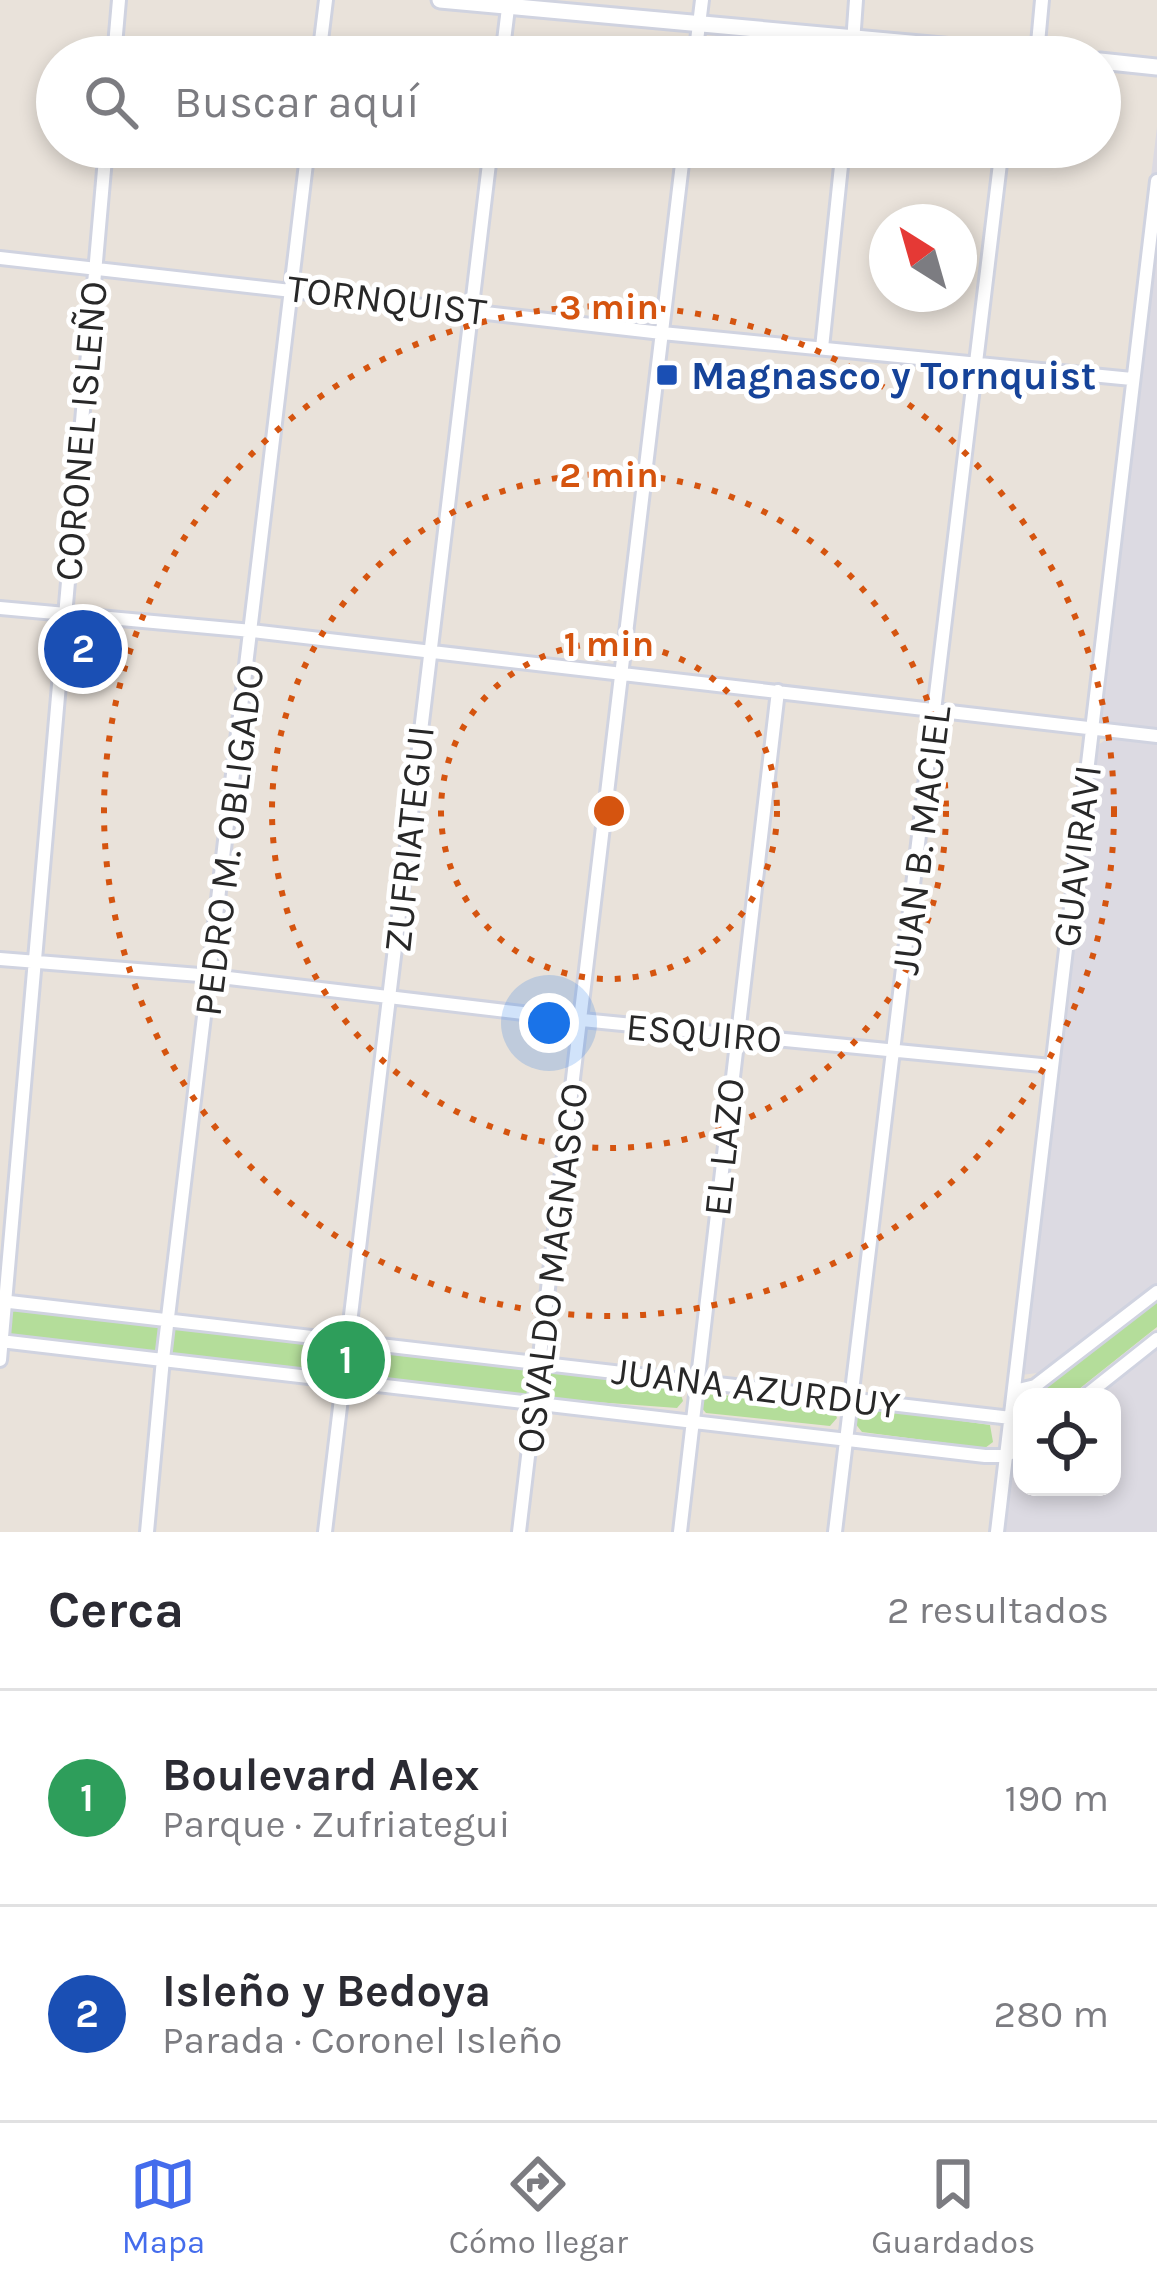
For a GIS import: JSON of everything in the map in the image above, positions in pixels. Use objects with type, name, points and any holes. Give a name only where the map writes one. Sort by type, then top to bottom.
[{"type":"street","points":[[116,36],[119,0]]},
{"type":"street","points":[[322,36],[326,0]]},
{"type":"street","points":[[440,0],[853,36],[856,0]]},
{"type":"street","points":[[698,36],[702,0]]},
{"type":"street","points":[[1039,36],[1042,0]]},
{"type":"street","points":[[505,36],[509,3]]},
{"type":"street","points":[[1121,64],[1157,68]]},
{"type":"street","name":"CORONEL ISLEÑO","points":[[0,1360],[104,168]]},
{"type":"street","name":"PEDRO M. OBLIGADO","points":[[147,1532],[163,1359],[306,168]]},
{"type":"street","name":"ZUFRIATEGUI","points":[[325,1532],[488,168]]},
{"type":"street","name":"OSVALDO MAGNASCO","points":[[520,1532],[682,168]]},
{"type":"street","points":[[822,348],[841,168]]},
{"type":"street","name":"JUAN B. MACIEL","points":[[835,1532],[1000,168]]},
{"type":"street","name":"GUAVIRAVI","points":[[1015,1388],[1157,181]]},
{"type":"street","name":"TORNQUIST","points":[[0,258],[662,333],[1132,379]]},
{"type":"street","points":[[0,608],[252,631],[1157,736]]},
{"type":"street","name":"EL LAZO","points":[[680,1532],[778,691]]},
{"type":"street","name":"ESQUIRO","points":[[0,959],[390,994],[582,1021],[1051,1066]]},
{"type":"street","points":[[1028,1388],[1157,1292]]},
{"type":"street","name":"JUANA AZURDUY","points":[[2,1301],[346,1337],[1011,1418]]},
{"type":"street","points":[[1095,1388],[1157,1339]]},
{"type":"street","name":"JUANA AZURDUY","points":[[1,1341],[1006,1456]]},
{"type":"street","name":"GUAVIRAVI","points":[[997,1532],[1013,1404]]},
{"type":"street","points":[[1006,1456],[1013,1451]]},
{"type":"shaded area","points":[[1157,127],[1157,729],[1085,720]]},
{"type":"shaded area","points":[[1108,738],[1157,744],[1157,1284],[1046,1372],[1021,1375],[1094,748]]},
{"type":"shaded area","points":[[1157,1343],[1157,1532],[1002,1532],[1013,1461],[1013,1496],[1121,1496],[1121,1388],[1101,1388]]},
{"type":"green space","points":[[1157,1300],[1157,1327],[1080,1388],[1045,1388]]},
{"type":"green space","points":[[7,1309],[538,1365],[679,1389],[683,1401],[677,1408],[528,1397],[0,1336]]},
{"type":"green space","points":[[708,1394],[831,1404],[837,1418],[830,1426],[706,1413],[700,1406]]},
{"type":"green space","points":[[862,1407],[990,1425],[993,1442],[985,1448],[862,1432],[854,1422]]},
{"type":"place","name":"Magnasco y Tornquist","points":[[667,375]]},
{"type":"place","name":"Isleño y Bedoya","points":[[83,649]]},
{"type":"place","name":"Boulevard Alex","points":[[346,1360]]}]
